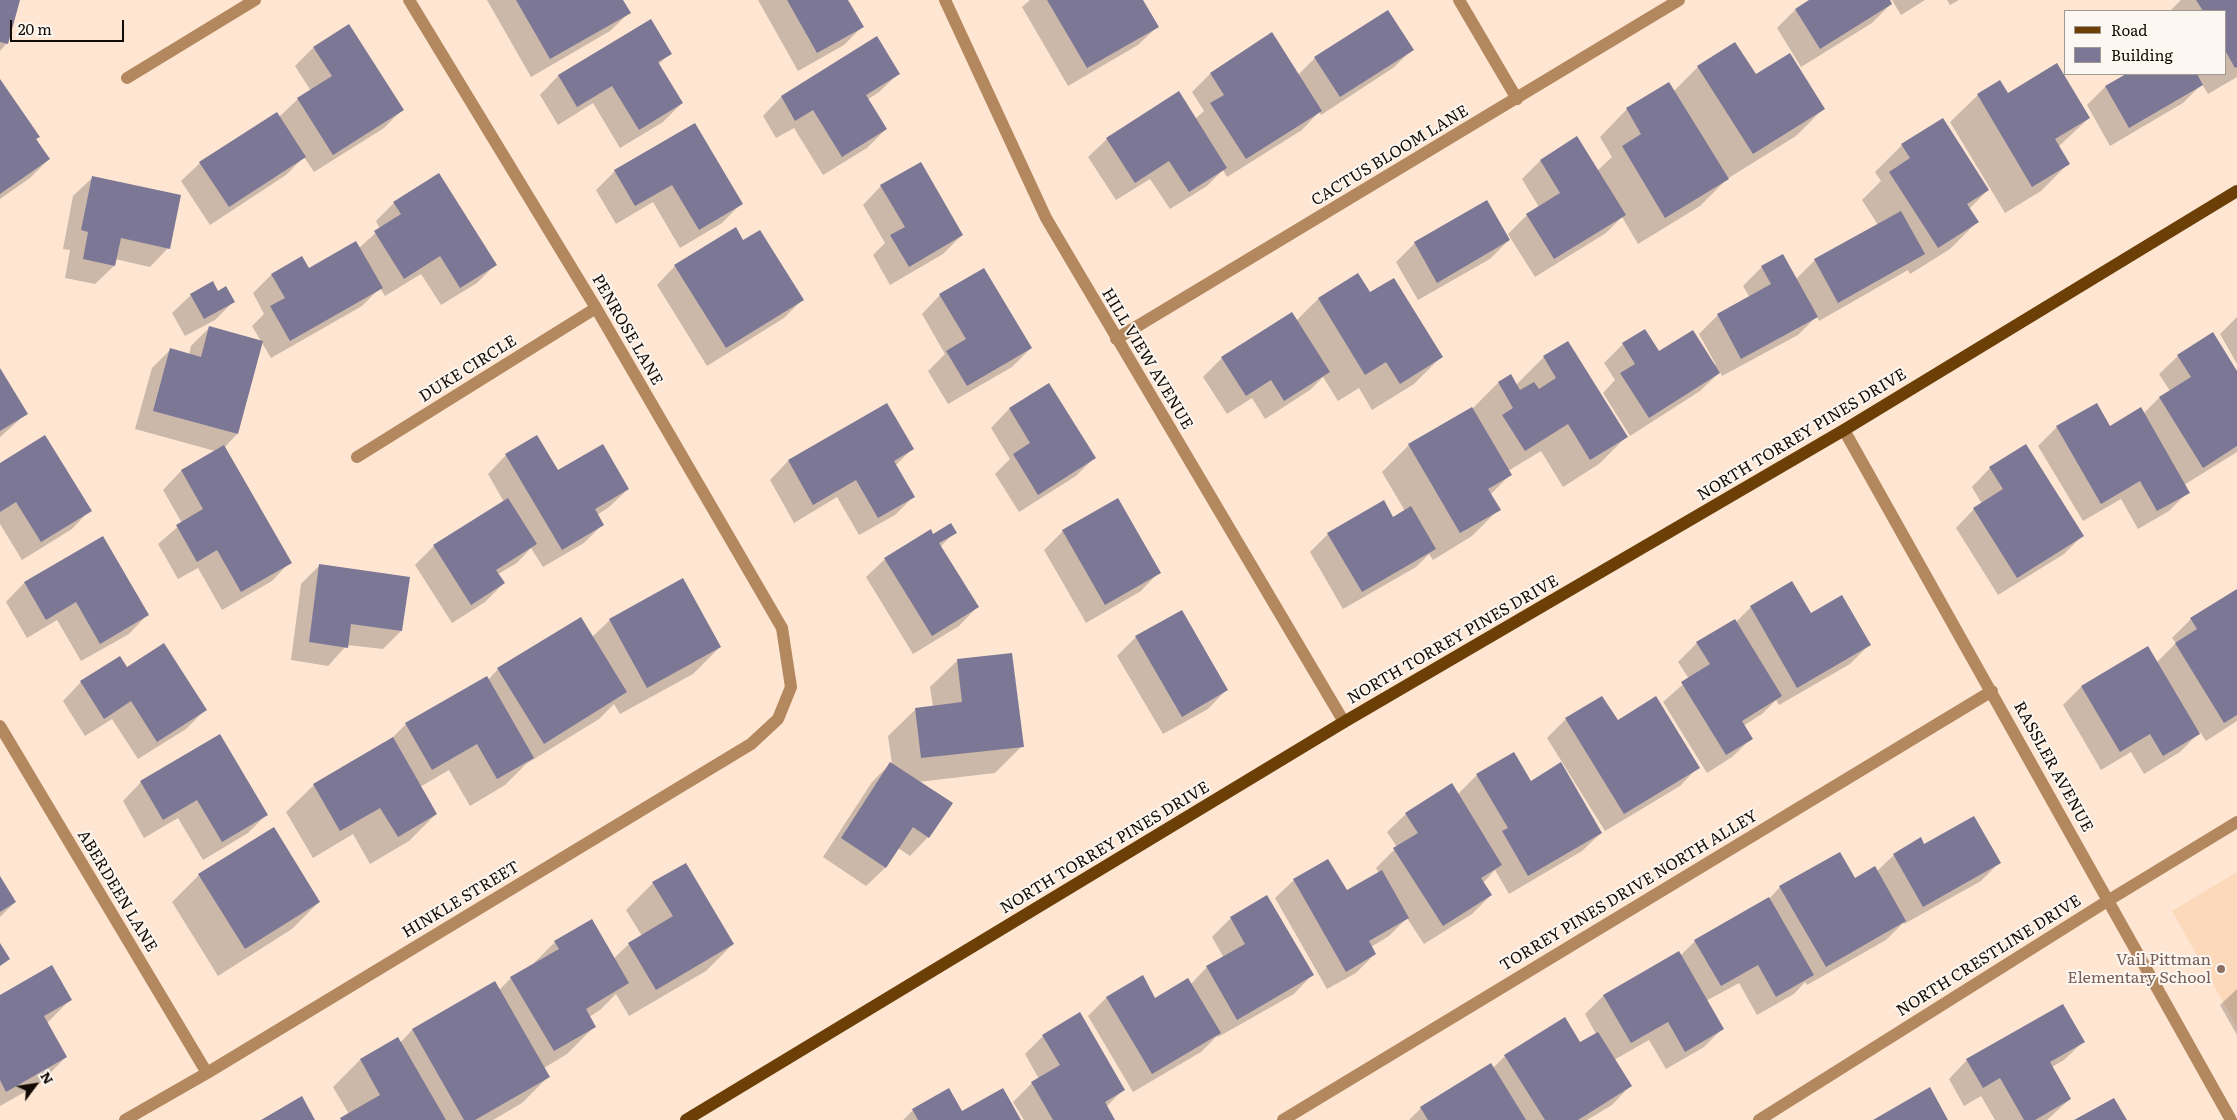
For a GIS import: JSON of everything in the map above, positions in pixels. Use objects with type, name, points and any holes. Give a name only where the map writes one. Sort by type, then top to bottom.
[{"type":"main road","name":"NORTH TORREY PINES DRIVE","points":[[686,1120],[1344,722],[1844,430],[2237,191]]},
{"type":"street","points":[[127,78],[255,0]]},
{"type":"street","name":"PENROSE LANE","points":[[409,0],[596,308],[782,628],[791,687]]},
{"type":"street","name":"HILL VIEW AVENUE","points":[[945,0],[1046,218],[1344,722]]},
{"type":"street","points":[[1459,0],[1516,99]]},
{"type":"street","name":"CACTUS BLOOM LANE","points":[[1116,339],[1680,0]]},
{"type":"street","name":"DUKE CIRCLE","points":[[357,458],[596,308]]},
{"type":"street","name":"RASSLER AVENUE","points":[[1844,430],[2231,1120]]},
{"type":"street","name":"HINKLE STREET","points":[[125,1120],[207,1073],[751,744],[778,719],[791,687]]},
{"type":"street","name":"TORREY PINES DRIVE NORTH ALLEY","points":[[1283,1120],[1992,691]]},
{"type":"street","name":"ABERDEEN LANE","points":[[0,726],[207,1073]]},
{"type":"street","name":"NORTH CRESTLINE DRIVE","points":[[1759,1120],[2109,900],[2237,822]]},
{"type":"shaded area","name":"Vail Pittman Elementary School","points":[[2237,872],[2237,1027],[2172,911]]},
{"type":"building","points":[[0,0],[20,0],[8,44],[0,42]]},
{"type":"building","points":[[516,0],[623,0],[631,13],[550,59]]},
{"type":"building","points":[[787,0],[848,0],[864,27],[817,53]]},
{"type":"building","points":[[1047,0],[1143,0],[1159,27],[1087,68]]},
{"type":"building","points":[[1809,0],[1890,0],[1892,4],[1820,49],[1795,9]]},
{"type":"building","points":[[2196,0],[2237,0],[2237,67],[2235,68],[2227,54],[2227,10],[2202,10]]},
{"type":"building","points":[[1388,10],[1414,50],[1340,97],[1314,57]]},
{"type":"building","points":[[651,19],[672,54],[658,62],[683,103],[639,130],[612,86],[577,107],[558,75]]},
{"type":"building","points":[[349,24],[404,110],[333,155],[297,98],[332,76],[313,47]]},
{"type":"building","points":[[1272,32],[1322,111],[1246,159],[1210,103],[1224,95],[1210,73]]},
{"type":"building","points":[[877,36],[900,74],[866,95],[887,129],[842,157],[813,110],[795,121],[781,96]]},
{"type":"building","points":[[1735,42],[1756,74],[1790,53],[1825,109],[1753,154],[1697,66]]},
{"type":"building","points":[[2057,63],[2090,118],[2055,139],[2070,164],[2032,187],[1977,94],[2000,80],[2008,93]]},
{"type":"building","points":[[2124,75],[2198,75],[2203,85],[2129,128],[2105,86]]},
{"type":"building","points":[[0,79],[40,137],[36,139],[50,159],[0,194]]},
{"type":"building","points":[[1669,82],[1729,179],[1665,218],[1622,146],[1641,134],[1626,108]]},
{"type":"building","points":[[1179,91],[1227,168],[1189,192],[1169,161],[1135,183],[1106,138]]},
{"type":"building","points":[[277,112],[306,157],[229,207],[199,162]]},
{"type":"building","points":[[1943,118],[1989,190],[1967,204],[1979,222],[1938,248],[1889,172],[1910,158],[1901,144]]},
{"type":"building","points":[[695,123],[743,204],[699,230],[672,185],[635,206],[614,170]]},
{"type":"building","points":[[1577,136],[1626,215],[1554,259],[1526,214],[1560,193],[1540,160]]},
{"type":"building","points":[[921,162],[963,235],[909,267],[890,235],[905,227],[880,185]]},
{"type":"building","points":[[439,173],[497,265],[460,288],[440,256],[404,279],[374,231],[401,214],[393,202]]},
{"type":"building","points":[[92,176],[181,195],[170,249],[121,238],[115,266],[83,259],[88,232],[81,230]]},
{"type":"building","points":[[1487,200],[1510,240],[1437,283],[1414,242]]},
{"type":"building","points":[[1901,211],[1925,254],[1838,303],[1814,259]]},
{"type":"building","points":[[736,227],[743,240],[760,230],[804,300],[726,348],[674,265]]},
{"type":"building","points":[[356,241],[383,288],[290,341],[270,306],[285,298],[271,274],[302,256],[309,268]]},
{"type":"building","points":[[1783,254],[1818,317],[1741,359],[1717,314],[1771,284],[1761,266]]},
{"type":"building","points":[[984,268],[1032,348],[967,386],[946,351],[966,339],[939,294]]},
{"type":"building","points":[[1358,273],[1370,292],[1394,278],[1443,357],[1400,384],[1386,362],[1365,375],[1318,298]]},
{"type":"building","points":[[213,281],[218,291],[226,286],[235,302],[204,319],[190,294]]},
{"type":"building","points":[[1292,312],[1330,372],[1284,401],[1271,380],[1246,396],[1221,357]]},
{"type":"building","points":[[209,326],[263,341],[238,434],[153,411],[170,348],[201,357]]},
{"type":"building","points":[[1645,329],[1659,351],[1693,330],[1720,373],[1649,418],[1620,373],[1635,364],[1622,343]]},
{"type":"building","points":[[2213,332],[2237,371],[2237,446],[2203,468],[2159,397],[2191,377],[2177,355]]},
{"type":"building","points":[[1568,341],[1628,437],[1590,460],[1568,424],[1525,451],[1502,415],[1513,408],[1498,382],[1511,374],[1520,390],[1534,382],[1539,389],[1556,378],[1543,356]]},
{"type":"building","points":[[0,368],[28,414],[0,431]]},
{"type":"building","points":[[1049,383],[1096,458],[1038,495],[1013,454],[1030,443],[1009,408]]},
{"type":"building","points":[[887,403],[914,449],[894,461],[915,497],[878,518],[856,480],[813,505],[788,460]]},
{"type":"building","points":[[2097,403],[2110,426],[2141,407],[2190,493],[2157,511],[2140,481],[2101,504],[2056,426]]},
{"type":"building","points":[[1472,407],[1512,475],[1488,489],[1501,510],[1460,533],[1408,444]]},
{"type":"building","points":[[45,435],[92,511],[41,542],[16,502],[0,512],[0,463]]},
{"type":"building","points":[[537,435],[558,470],[603,444],[629,489],[595,509],[604,525],[562,550],[505,454]]},
{"type":"building","points":[[2026,444],[2084,536],[2017,578],[1973,508],[2003,489],[1989,467]]},
{"type":"building","points":[[224,445],[292,563],[241,592],[217,550],[197,562],[176,525],[203,509],[181,470]]},
{"type":"building","points":[[508,498],[537,544],[496,570],[505,583],[471,605],[433,545]]},
{"type":"building","points":[[1118,498],[1161,573],[1105,605],[1062,530]]},
{"type":"building","points":[[1384,500],[1393,517],[1411,506],[1436,549],[1362,592],[1327,533]]},
{"type":"building","points":[[951,523],[957,533],[939,543],[979,607],[932,636],[884,558],[931,529],[933,534]]},
{"type":"building","points":[[103,536],[149,615],[100,644],[76,602],[46,620],[24,582]]},
{"type":"building","points":[[319,564],[410,577],[402,631],[351,624],[348,648],[309,642]]},
{"type":"building","points":[[683,578],[721,647],[647,688],[609,619]]},
{"type":"building","points":[[1792,581],[1811,613],[1842,595],[1871,645],[1797,688],[1750,606]]},
{"type":"building","points":[[2237,589],[2237,715],[2224,723],[2175,643],[2197,629],[2190,618]]},
{"type":"building","points":[[1182,610],[1228,690],[1182,717],[1135,636]]},
{"type":"building","points":[[581,617],[627,692],[544,744],[497,668]]},
{"type":"building","points":[[1735,619],[1782,696],[1742,721],[1753,739],[1726,755],[1681,682],[1710,664],[1696,642]]},
{"type":"building","points":[[164,643],[207,710],[157,742],[131,701],[104,719],[80,681],[120,656],[127,667]]},
{"type":"building","points":[[2148,646],[2200,734],[2163,756],[2150,734],[2120,752],[2081,686]]},
{"type":"building","points":[[1012,653],[1024,747],[921,758],[915,708],[962,702],[957,659]]},
{"type":"building","points":[[487,676],[534,758],[497,779],[477,744],[432,770],[405,723]]},
{"type":"building","points":[[1602,696],[1618,720],[1656,696],[1700,768],[1624,814],[1565,718]]},
{"type":"building","points":[[220,734],[268,815],[222,842],[197,800],[163,820],[140,781]]},
{"type":"building","points":[[393,737],[437,814],[398,837],[380,808],[340,831],[313,784]]},
{"type":"building","points":[[1514,752],[1531,781],[1561,762],[1602,833],[1528,876],[1502,831],[1508,828],[1476,774]]},
{"type":"building","points":[[890,762],[953,803],[929,838],[913,827],[886,868],[841,838]]},
{"type":"building","points":[[1452,783],[1502,865],[1481,878],[1492,895],[1443,926],[1393,848],[1418,833],[1405,813]]},
{"type":"building","points":[[1974,816],[2001,863],[1923,907],[1893,854],[1921,837],[1924,844]]},
{"type":"building","points":[[274,827],[320,902],[245,949],[198,874]]},
{"type":"building","points":[[1840,852],[1855,878],[1875,866],[1906,921],[1826,967],[1779,886]]},
{"type":"building","points":[[1328,859],[1347,890],[1382,870],[1409,918],[1369,941],[1376,954],[1346,972],[1293,879]]},
{"type":"building","points":[[686,863],[734,944],[656,990],[628,943],[673,916],[652,882]]},
{"type":"building","points":[[0,876],[16,902],[0,912]]},
{"type":"building","points":[[1267,895],[1314,975],[1237,1020],[1206,966],[1245,944],[1230,917]]},
{"type":"building","points":[[1769,897],[1814,975],[1776,997],[1758,965],[1721,986],[1694,940]]},
{"type":"building","points":[[592,919],[629,983],[586,1009],[596,1027],[554,1051],[510,977],[559,949],[554,941]]},
{"type":"building","points":[[0,943],[10,959],[0,966]]},
{"type":"building","points":[[1679,951],[1724,1029],[1685,1052],[1668,1022],[1631,1043],[1603,995]]},
{"type":"building","points":[[52,965],[72,1000],[44,1016],[67,1057],[6,1092],[0,1080],[0,995]]},
{"type":"building","points":[[1143,975],[1155,998],[1188,978],[1221,1033],[1152,1074],[1106,997]]},
{"type":"building","points":[[495,981],[550,1077],[475,1120],[464,1120],[412,1029]]},
{"type":"building","points":[[2063,1004],[2085,1042],[2050,1062],[2071,1099],[2035,1120],[2024,1120],[2000,1078],[1983,1088],[1966,1059]]},
{"type":"building","points":[[1080,1012],[1125,1090],[1105,1102],[1115,1120],[1053,1120],[1031,1082],[1060,1065],[1042,1035]]},
{"type":"building","points":[[1565,1017],[1580,1042],[1598,1032],[1632,1086],[1578,1120],[1545,1120],[1504,1055]]},
{"type":"building","points":[[398,1037],[446,1120],[341,1120],[340,1118],[380,1095],[360,1059]]},
{"type":"building","points":[[1491,1063],[1526,1120],[1428,1120],[1420,1107]]},
{"type":"building","points":[[1930,1087],[1948,1120],[1873,1120]]},
{"type":"building","points":[[949,1088],[962,1111],[1003,1088],[1021,1120],[918,1120],[912,1109]]},
{"type":"building","points":[[302,1096],[315,1120],[261,1120]]},
{"type":"building","points":[[2114,1098],[2127,1120],[2074,1120]]},
{"type":"place","name":"Vail Pittman Elementary School","points":[[2221,969]]}]
